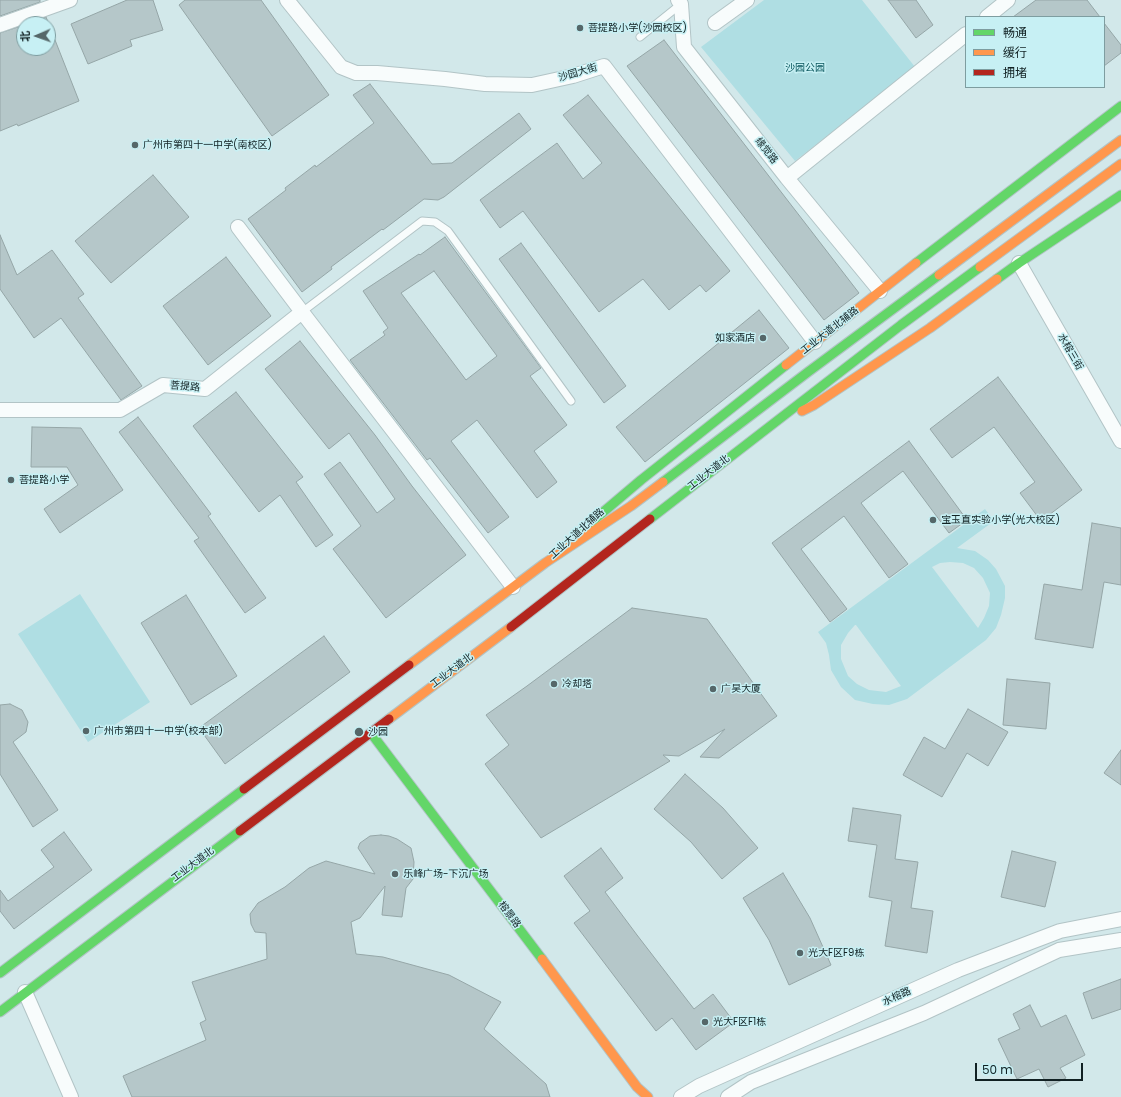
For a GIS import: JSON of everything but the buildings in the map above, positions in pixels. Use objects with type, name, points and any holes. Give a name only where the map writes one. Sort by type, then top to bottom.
[{"type":"main road","name":"工业大道北辅路","points":[[544,564],[603,511],[641,480],[880,291],[1121,106]]},
{"type":"main road","name":"工业大道北","points":[[0,973],[513,587],[544,564],[631,506],[790,385],[1121,140]]},
{"type":"main road","name":"工业大道北","points":[[0,1012],[174,879],[531,612],[754,437],[901,325],[1121,164]]},
{"type":"main road","points":[[754,437],[814,405],[930,328],[1019,263],[1121,195]]},
{"type":"main road","name":"榕景路","points":[[371,733],[486,884],[632,1081],[648,1097]]},
{"type":"street","points":[[0,25],[70,0]]},
{"type":"street","name":"沙园大街","points":[[287,0],[342,67],[356,73],[377,73],[485,84],[532,85],[573,76],[604,66],[815,342]]},
{"type":"street","points":[[715,23],[747,0]]},
{"type":"street","points":[[988,16],[1008,0]]},
{"type":"street","name":"缘觉路","points":[[679,2],[684,47],[880,291]]},
{"type":"street","points":[[788,178],[965,35]]},
{"type":"street","points":[[238,227],[513,587]]},
{"type":"street","name":"水榕三街","points":[[1019,263],[1121,441]]},
{"type":"street","name":"菩提路","points":[[0,410],[120,410],[163,385],[205,389],[302,312]]},
{"type":"street","name":"水榕路","points":[[681,1097],[699,1086],[958,970],[1060,931],[1121,919]]},
{"type":"street","points":[[728,1097],[751,1082],[924,1013],[1059,950],[1121,940]]},
{"type":"street","points":[[26,992],[71,1097]]},
{"type":"lane","points":[[640,36],[679,2]]},
{"type":"lane","points":[[302,312],[422,221],[434,222],[448,231],[571,401]]},
{"type":"green space","name":"沙园公园","points":[[764,0],[862,0],[915,67],[795,161],[701,47]]},
{"type":"green space","points":[[985,509],[994,521],[957,548],[975,551],[988,560],[996,569],[1005,586],[1005,598],[996,628],[986,640],[907,699],[889,705],[873,704],[855,700],[841,687],[831,670],[826,643],[818,632]],"holes":[[[940,563],[963,563],[974,568],[983,578],[990,593],[989,606],[978,628],[932,567]],[[856,625],[901,686],[886,692],[869,690],[857,684],[848,676],[841,659],[841,645]]]},
{"type":"green space","points":[[80,594],[150,702],[88,742],[18,634]]},
{"type":"traffic: fast","points":[[916,263],[1121,106]]},
{"type":"traffic: fast","points":[[997,279],[1121,195]]},
{"type":"traffic: fast","points":[[650,519],[901,325],[980,267]]},
{"type":"traffic: fast","points":[[663,482],[939,275]]},
{"type":"traffic: fast","points":[[582,530],[641,480],[786,365]]},
{"type":"traffic: fast","points":[[371,733],[542,959]]},
{"type":"traffic: fast","points":[[0,973],[244,789]]},
{"type":"traffic: fast","points":[[0,1012],[240,831]]},
{"type":"traffic: slow","points":[[939,275],[1121,140]]},
{"type":"traffic: slow","points":[[980,267],[1121,164]]},
{"type":"traffic: slow","points":[[786,365],[916,263]]},
{"type":"traffic: slow","points":[[802,411],[814,405],[930,328],[997,279]]},
{"type":"traffic: slow","points":[[409,665],[545,563],[631,506],[663,482]]},
{"type":"traffic: slow","points":[[389,719],[511,627]]},
{"type":"traffic: slow","points":[[542,959],[637,1087],[648,1097]]},
{"type":"traffic: jam","points":[[511,627],[650,519]]},
{"type":"traffic: jam","points":[[244,789],[409,665]]},
{"type":"traffic: jam","points":[[240,831],[389,719]]},
{"type":"place","name":"菩提路小学(沙园校区)","points":[[580,28]]},
{"type":"place","name":"广州市第四十一中学(南校区)","points":[[135,145]]},
{"type":"place","name":"如家酒店","points":[[763,338]]},
{"type":"place","name":"菩提路小学","points":[[11,480]]},
{"type":"place","name":"宝玉直实验小学(光大校区)","points":[[933,520]]},
{"type":"place","name":"冷却塔","points":[[554,684]]},
{"type":"place","name":"广昊大厦","points":[[713,689]]},
{"type":"place","name":"广州市第四十一中学(校本部)","points":[[86,731]]},
{"type":"place","name":"沙园","points":[[359,732]]},
{"type":"place","name":"乐峰广场-下沉广场","points":[[395,874]]},
{"type":"place","name":"光大F区F9栋","points":[[800,953]]},
{"type":"place","name":"光大F区F1栋","points":[[705,1022]]}]
